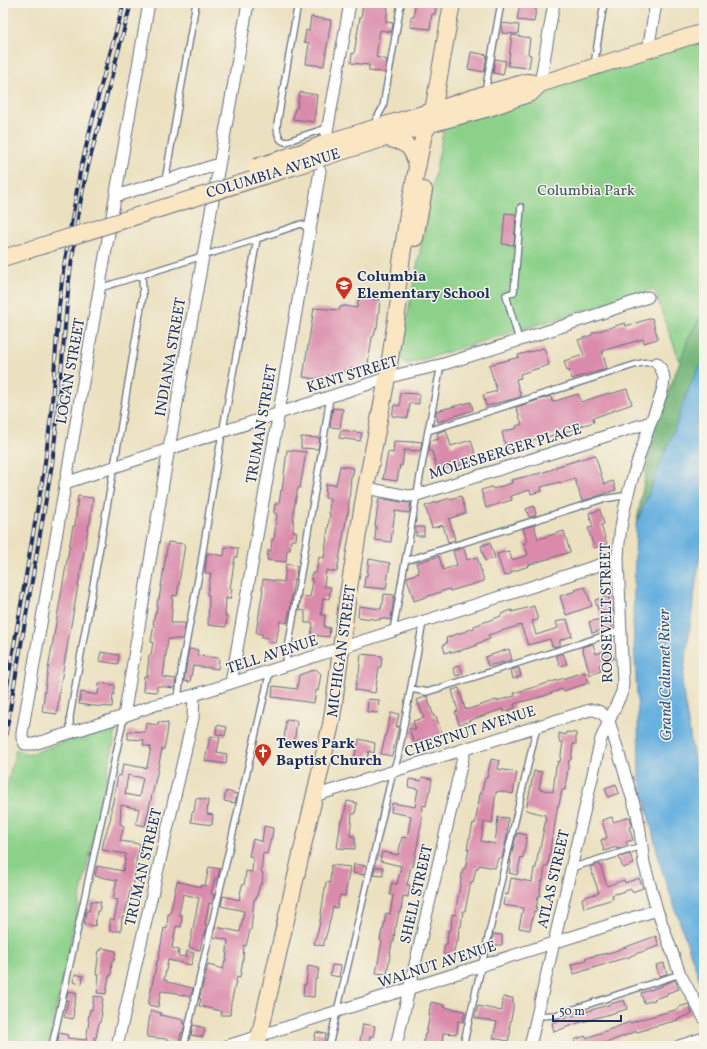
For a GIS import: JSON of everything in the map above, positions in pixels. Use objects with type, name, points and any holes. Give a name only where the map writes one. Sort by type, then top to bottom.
[{"type":"street","name":"LOGAN STREET","points":[[24,744],[22,733],[149,3]]},
{"type":"street","name":"INDIANA STREET","points":[[124,716],[169,448],[248,3]]},
{"type":"street","name":"TRUMAN STREET","points":[[231,683],[309,235],[320,150],[350,3]]},
{"type":"street","name":"MICHIGAN STREET","points":[[399,300],[405,296],[434,134],[432,118],[452,3]]},
{"type":"street","points":[[540,84],[554,3]]},
{"type":"street","points":[[648,50],[656,3]]},
{"type":"street","name":"COLUMBIA AVENUE","points":[[3,248],[320,150],[387,138],[484,94],[527,82],[540,84],[648,50],[704,30]]},
{"type":"street","name":"COLUMBIA AVENUE","points":[[3,258],[320,150],[371,129],[489,108],[531,93],[540,84]]},
{"type":"street","name":"MICHIGAN STREET","points":[[258,1041],[331,724],[348,594],[387,378],[399,300],[397,292],[408,213],[424,133],[432,118]]},
{"type":"street","points":[[387,138],[398,140],[406,144],[412,150],[417,166]]},
{"type":"street","points":[[116,196],[219,164]]},
{"type":"street","name":"KENT STREET","points":[[66,482],[159,453],[169,448],[279,412],[399,374],[441,364],[519,340],[648,297]]},
{"type":"street","name":"ROOSEVELT STREET","points":[[609,720],[622,692],[623,684],[618,559],[620,530],[628,495],[660,397],[664,380],[661,368],[657,363]]},
{"type":"street","name":"MOLESBERGER PLACE","points":[[366,488],[408,496],[417,494],[651,422]]},
{"type":"street","name":"TELL AVENUE","points":[[24,744],[34,744],[155,705],[194,695],[618,559]]},
{"type":"street","name":"TRUMAN STREET","points":[[117,1046],[193,718],[194,695]]},
{"type":"street","name":"CHESTNUT AVENUE","points":[[314,796],[593,710],[603,714],[609,720]]},
{"type":"street","points":[[609,720],[637,814],[644,863],[657,910],[680,974],[704,1018]]},
{"type":"street","name":"ATLAS STREET","points":[[530,1046],[601,739],[609,720]]},
{"type":"street","name":"SHELL STREET","points":[[396,1046],[465,749]]},
{"type":"street","name":"WALNUT AVENUE","points":[[227,1046],[258,1041],[338,1011],[657,910]]},
{"type":"street","points":[[679,1046],[704,1038]]},
{"type":"lane","points":[[165,181],[196,3]]},
{"type":"lane","points":[[298,3],[276,125],[277,132],[280,140],[284,142],[302,136],[320,150]]},
{"type":"lane","points":[[371,129],[383,106],[401,3]]},
{"type":"lane","points":[[484,94],[501,3]]},
{"type":"lane","points":[[593,67],[604,3]]},
{"type":"lane","points":[[519,340],[506,295],[514,292],[521,207]]},
{"type":"lane","points":[[100,288],[301,224],[306,227],[309,235]]},
{"type":"lane","points":[[178,699],[182,665],[257,239]]},
{"type":"lane","points":[[70,733],[70,716],[144,295],[142,275]]},
{"type":"lane","points":[[428,431],[634,365],[647,362],[657,363]]},
{"type":"lane","points":[[393,631],[441,364]]},
{"type":"lane","points":[[285,666],[330,396]]},
{"type":"lane","points":[[405,561],[603,499],[628,495]]},
{"type":"lane","points":[[330,1046],[393,772],[398,757],[423,621]]},
{"type":"lane","points":[[411,689],[426,692],[622,630]]},
{"type":"lane","points":[[184,1046],[270,671]]},
{"type":"lane","points":[[52,1046],[124,716]]},
{"type":"lane","points":[[463,1046],[538,726]]},
{"type":"lane","points":[[571,868],[642,846]]},
{"type":"lane","points":[[536,1016],[556,1015],[680,974]]},
{"type":"green space","name":"Columbia Park","points":[[704,32],[704,358],[689,388],[654,289],[407,364],[403,361],[400,354],[444,128],[484,101]]},
{"type":"green space","points":[[704,310],[704,358],[689,388],[636,525],[653,434],[688,339]]},
{"type":"green space","points":[[118,723],[48,1046],[3,1046],[3,801],[16,749],[27,755]]},
{"type":"water","name":"Grand Calumet River","points":[[704,358],[704,524],[682,685],[704,822],[704,993],[661,867],[639,776],[638,714],[633,623],[636,525],[689,388]]},
{"type":"building","points":[[363,3],[386,3],[385,6],[388,7],[386,22],[393,23],[392,32],[380,30],[376,57],[387,60],[385,73],[369,71],[369,65],[351,63]]},
{"type":"building","points":[[415,3],[436,5],[435,14],[432,14],[430,29],[410,27],[411,17],[414,17]]},
{"type":"building","points":[[520,3],[537,3],[534,22],[517,20]]},
{"type":"building","points":[[311,17],[331,20],[324,66],[306,64],[309,43],[304,42],[306,30],[309,31]]},
{"type":"building","points":[[502,23],[519,25],[518,34],[502,33]]},
{"type":"building","points":[[512,35],[530,38],[528,54],[531,55],[529,68],[508,66]]},
{"type":"building","points":[[471,52],[487,55],[484,72],[468,69]]},
{"type":"building","points":[[495,59],[506,61],[503,75],[493,73]]},
{"type":"building","points":[[300,92],[317,95],[314,122],[293,119]]},
{"type":"building","points":[[505,213],[516,214],[514,245],[502,244]]},
{"type":"building","points":[[359,297],[380,300],[377,328],[374,336],[372,337],[368,364],[316,379],[303,377],[314,308],[339,310],[340,307],[345,306],[357,308]]},
{"type":"building","points":[[652,318],[658,339],[644,343],[643,339],[602,351],[607,369],[572,379],[569,370],[567,371],[564,361],[584,355],[578,340],[592,335],[592,333],[625,323],[626,326]]},
{"type":"building","points":[[544,348],[549,365],[520,374],[521,378],[516,379],[521,397],[486,406],[483,395],[497,391],[489,365],[519,357],[518,355]]},
{"type":"building","points":[[627,389],[632,404],[593,418],[594,422],[581,427],[517,444],[518,445],[506,449],[502,432],[517,428],[516,426],[522,424],[516,407],[551,396],[552,402],[578,394],[581,402]]},
{"type":"building","points":[[400,393],[419,394],[419,404],[410,403],[408,418],[392,416],[394,405],[400,406]]},
{"type":"building","points":[[471,402],[473,410],[438,422],[436,411]]},
{"type":"building","points":[[333,408],[343,409],[340,428],[330,427]]},
{"type":"building","points":[[341,430],[362,433],[360,441],[339,438]]},
{"type":"building","points":[[446,430],[451,446],[471,440],[477,460],[452,468],[450,464],[437,469],[432,451],[429,451],[430,441],[439,439],[437,433]]},
{"type":"building","points":[[301,437],[320,438],[318,449],[301,448]]},
{"type":"building","points":[[394,441],[422,442],[420,451],[404,450],[402,466],[400,465],[397,481],[383,479],[388,452],[393,453]]},
{"type":"building","points":[[287,450],[306,452],[300,488],[298,488],[294,508],[293,531],[297,532],[296,540],[291,540],[290,550],[287,550],[286,562],[267,560],[268,550],[271,551],[272,539],[274,539],[277,514],[274,513],[275,504],[279,504],[281,490],[282,491]]},
{"type":"building","points":[[595,455],[604,484],[613,481],[616,490],[582,501],[575,479],[541,487],[542,491],[531,494],[530,490],[511,496],[512,500],[486,508],[481,490],[492,487],[493,489],[512,483],[511,480],[541,473],[556,468],[555,467]]},
{"type":"building","points":[[340,466],[354,468],[352,477],[351,476],[348,515],[347,514],[337,572],[326,570],[324,586],[331,587],[329,599],[323,598],[321,615],[325,615],[324,627],[330,628],[329,637],[311,635],[313,623],[305,623],[305,611],[299,610],[301,596],[310,597],[313,581],[311,581],[312,573],[316,573],[319,557],[324,558],[330,514],[330,498],[325,498],[326,484],[336,485]]},
{"type":"building","points":[[78,496],[93,498],[90,524],[60,687],[57,714],[42,712],[73,526],[75,526]]},
{"type":"building","points":[[461,496],[466,513],[449,519],[455,540],[448,542],[443,525],[432,528],[425,506]]},
{"type":"building","points":[[379,498],[411,503],[409,513],[395,511],[391,542],[375,540],[375,526]]},
{"type":"building","points":[[534,506],[536,515],[529,517],[526,509]]},
{"type":"building","points":[[600,510],[604,524],[601,525],[607,544],[594,548],[588,528],[593,527],[589,513]]},
{"type":"building","points":[[534,525],[538,539],[564,531],[570,552],[528,565],[529,566],[504,576],[497,554],[509,551],[512,560],[528,555],[524,543],[527,542],[523,528]]},
{"type":"building","points":[[416,527],[424,527],[424,536],[416,536]]},
{"type":"building","points":[[168,542],[185,544],[177,596],[173,595],[171,623],[185,623],[185,627],[182,639],[168,639],[163,677],[176,679],[175,688],[157,686],[157,692],[143,691],[144,676],[147,676],[149,655],[151,655],[153,624],[159,599]]},
{"type":"building","points":[[490,543],[495,558],[485,561],[481,546]]},
{"type":"building","points":[[225,547],[238,548],[237,557],[235,557],[230,599],[226,598],[226,627],[208,625],[209,595],[207,595],[211,573],[205,573],[207,553],[224,556]]},
{"type":"building","points":[[464,548],[467,560],[477,557],[484,581],[450,591],[449,589],[414,601],[407,577],[419,573],[416,563],[439,556],[443,570],[457,565],[453,551]]},
{"type":"building","points":[[369,559],[390,563],[386,589],[364,587]]},
{"type":"building","points":[[286,564],[297,566],[296,579],[294,579],[287,623],[280,621],[276,643],[268,642],[269,638],[262,637],[262,634],[256,633],[263,589],[263,579],[284,582]]},
{"type":"building","points":[[585,587],[592,606],[566,615],[560,596]]},
{"type":"building","points":[[384,594],[394,595],[391,620],[358,617],[359,606],[381,609]]},
{"type":"building","points":[[608,596],[613,612],[608,614],[613,627],[592,633],[589,622],[601,619],[595,600]]},
{"type":"building","points":[[534,606],[538,620],[532,621],[536,635],[558,628],[556,622],[567,619],[572,636],[560,640],[560,645],[554,647],[553,645],[552,646],[550,639],[528,645],[521,625],[488,635],[490,639],[476,644],[476,646],[451,653],[450,651],[445,653],[443,645],[447,643],[446,638],[474,628],[474,626],[501,616],[501,614],[512,610],[512,612]]},
{"type":"building","points":[[593,644],[596,654],[610,649],[614,659],[599,664],[601,671],[590,675],[582,647]]},
{"type":"building","points":[[189,649],[198,650],[197,656],[219,658],[218,669],[193,666],[190,682],[184,681]]},
{"type":"building","points":[[509,649],[512,660],[488,666],[485,657]]},
{"type":"building","points":[[101,652],[119,655],[118,664],[99,661]]},
{"type":"building","points":[[563,653],[567,664],[560,666],[556,655]]},
{"type":"building","points":[[361,654],[382,656],[375,693],[355,690],[359,674]]},
{"type":"building","points":[[460,665],[463,674],[456,676],[453,668]]},
{"type":"building","points":[[519,668],[521,676],[513,679],[511,670]]},
{"type":"building","points":[[316,669],[321,674],[314,703],[272,697],[273,686],[297,689],[299,675]]},
{"type":"building","points":[[585,672],[589,683],[563,691],[562,689],[544,696],[514,704],[515,708],[504,712],[503,709],[459,724],[455,712],[458,711],[452,690],[459,688],[466,710],[496,700],[515,696],[514,693]]},
{"type":"building","points":[[99,683],[115,685],[112,707],[79,704],[81,692],[98,695]]},
{"type":"building","points":[[427,696],[442,734],[414,743],[409,728],[416,730],[413,721],[424,718],[417,700]]},
{"type":"building","points":[[368,699],[379,700],[378,713],[367,712]]},
{"type":"building","points":[[391,713],[399,714],[396,727],[399,726],[392,756],[381,754]]},
{"type":"building","points":[[286,720],[297,721],[294,744],[284,742]]},
{"type":"building","points":[[158,722],[168,723],[164,749],[162,749],[145,826],[136,824],[139,809],[121,805],[120,824],[124,826],[120,841],[140,844],[133,887],[131,887],[124,917],[122,917],[121,931],[110,931],[110,919],[114,920],[118,900],[113,899],[117,880],[95,876],[97,866],[123,871],[126,854],[102,850],[111,817],[111,806],[118,775],[121,776],[123,764],[145,768],[147,767],[151,747],[143,745],[144,740],[128,739],[128,731],[145,732],[146,723],[157,725]],"holes":[[[128,775],[143,778],[139,797],[125,794]]]},
{"type":"building","points":[[217,725],[227,727],[225,736],[216,734]]},
{"type":"building","points":[[566,732],[576,733],[576,744],[573,744],[565,790],[562,790],[558,805],[548,866],[545,866],[543,881],[541,881],[540,896],[538,896],[536,911],[534,911],[530,930],[519,928],[523,908],[503,905],[505,894],[508,895],[511,878],[532,882],[534,868],[536,868],[546,818],[545,815],[526,810],[534,771],[542,772],[539,789],[553,792],[556,766],[558,761],[560,762],[563,742],[559,742],[559,733],[566,735]]},
{"type":"building","points":[[210,736],[220,738],[217,752],[227,754],[226,764],[205,761]]},
{"type":"building","points":[[359,739],[375,743],[374,753],[369,751],[366,762],[354,759]]},
{"type":"building","points":[[491,759],[500,761],[498,769],[517,772],[513,794],[499,791],[496,792],[492,823],[484,822],[481,841],[495,844],[498,817],[508,818],[508,832],[502,858],[498,858],[495,868],[479,865],[478,868],[476,868],[473,882],[471,882],[465,911],[463,911],[461,927],[459,927],[458,942],[456,942],[453,956],[443,954],[445,944],[447,944],[448,930],[451,930],[452,914],[455,915],[463,868],[465,869],[469,849],[467,849],[469,838],[473,823],[475,824],[480,794],[485,778],[487,778]]},
{"type":"building","points":[[422,777],[432,779],[426,806],[423,805],[422,820],[413,867],[411,866],[407,885],[410,885],[408,897],[403,896],[401,912],[399,912],[395,927],[394,942],[392,942],[387,974],[376,973],[382,941],[380,940],[386,913],[390,914],[393,895],[390,895],[391,883],[397,884],[401,866],[380,861],[382,852],[398,855],[402,837],[407,838],[411,816],[391,812],[392,803],[415,807],[418,789],[408,787],[409,779],[421,781]]},
{"type":"building","points":[[616,784],[619,793],[608,797],[605,788]]},
{"type":"building","points":[[226,791],[237,794],[235,803],[224,801]]},
{"type":"building","points":[[196,798],[208,800],[207,814],[213,815],[212,825],[191,822]]},
{"type":"building","points":[[347,801],[357,803],[355,814],[352,814],[350,836],[355,836],[355,849],[337,848],[341,820],[343,820]]},
{"type":"building","points":[[612,817],[613,822],[630,817],[632,826],[629,827],[633,840],[626,842],[628,846],[617,849],[616,847],[604,851],[601,840],[607,838],[602,820]]},
{"type":"building","points":[[264,826],[273,828],[272,838],[267,854],[263,853],[261,872],[263,873],[262,884],[260,884],[256,899],[254,899],[251,930],[246,946],[244,945],[240,978],[237,977],[230,1015],[221,1015],[221,1011],[199,1006],[201,999],[199,999],[208,965],[223,969],[226,961],[228,940],[213,937],[216,927],[240,932],[244,911],[221,906],[223,896],[239,900],[242,885],[244,885],[246,871],[252,872],[253,857],[249,856],[253,839],[262,842]]},
{"type":"building","points":[[517,833],[527,835],[523,858],[521,857],[517,875],[509,873],[510,860]]},
{"type":"building","points":[[630,854],[634,864],[623,868],[619,857]]},
{"type":"building","points":[[354,864],[367,866],[364,875],[353,873]]},
{"type":"building","points":[[600,864],[607,886],[624,880],[625,883],[639,878],[643,888],[632,892],[631,889],[612,895],[613,899],[584,908],[582,898],[599,893],[590,867]]},
{"type":"building","points":[[331,865],[350,867],[345,896],[340,895],[337,908],[333,907],[323,946],[314,944],[319,927],[326,882],[330,883]]},
{"type":"building","points":[[209,867],[220,869],[218,878],[215,878],[211,894],[214,894],[212,904],[209,903],[205,925],[207,925],[205,935],[203,934],[200,950],[189,948],[199,898],[183,894],[179,915],[182,915],[181,927],[176,926],[172,948],[179,950],[178,956],[186,957],[187,951],[194,953],[191,965],[168,960],[164,980],[193,988],[191,997],[178,993],[161,991],[158,1007],[148,1005],[164,928],[167,929],[168,914],[170,914],[177,881],[201,887],[201,885],[205,886]]},
{"type":"building","points":[[375,867],[383,867],[383,876],[373,875]]},
{"type":"building","points":[[91,901],[101,902],[99,911],[97,911],[95,926],[84,924],[86,911],[89,911]]},
{"type":"building","points":[[493,934],[502,935],[502,945],[492,945]]},
{"type":"building","points":[[656,936],[659,946],[630,957],[574,974],[571,965],[586,960],[585,958],[612,952]]},
{"type":"building","points":[[102,948],[116,951],[114,961],[112,961],[111,976],[109,976],[106,994],[97,993],[99,975],[96,975],[99,950],[101,951]]},
{"type":"building","points":[[664,963],[667,974],[659,976],[656,965]]},
{"type":"building","points":[[332,965],[341,966],[339,977],[330,975]]},
{"type":"building","points":[[308,966],[319,968],[317,979],[315,979],[314,997],[303,996]]},
{"type":"building","points":[[75,974],[83,976],[82,984],[73,982]]},
{"type":"building","points":[[675,980],[679,989],[654,999],[655,1000],[644,1003],[641,993]]},
{"type":"building","points":[[68,991],[77,993],[73,1010],[73,1019],[64,1017],[68,1000],[66,1000]]},
{"type":"building","points":[[94,996],[103,997],[100,1023],[96,1038],[94,1037],[94,1040],[96,1040],[96,1046],[78,1046],[58,1042],[59,1033],[68,1035],[67,1038],[86,1040],[90,1009],[92,1010]]},
{"type":"building","points":[[503,997],[513,998],[513,1009],[509,1029],[511,1030],[508,1041],[493,1038],[497,1022],[475,1018],[478,1006],[502,1011]]},
{"type":"building","points":[[624,1000],[627,1009],[575,1024],[554,1032],[552,1023]]},
{"type":"building","points":[[431,1002],[444,1005],[443,1007],[465,1011],[463,1022],[458,1021],[457,1034],[443,1033],[442,1046],[423,1045],[430,1014]]},
{"type":"building","points":[[689,1004],[692,1014],[677,1019],[678,1020],[637,1031],[597,1046],[576,1046],[574,1040],[585,1036],[586,1038],[630,1022],[679,1009],[679,1007]]},
{"type":"building","points":[[151,1010],[161,1013],[160,1015],[184,1020],[183,1023],[185,1024],[179,1043],[168,1039],[147,1037]]},
{"type":"building","points":[[363,1024],[375,1026],[373,1037],[370,1036],[369,1046],[359,1046]]},
{"type":"building","points":[[193,1025],[205,1028],[203,1037],[191,1035]]},
{"type":"building","points":[[316,1032],[326,1034],[324,1044],[314,1042]]},
{"type":"railway","points":[[3,710],[44,470],[51,416],[63,272],[80,172],[99,93],[124,3]]},
{"type":"railway","points":[[3,750],[52,464],[69,280],[80,204],[87,170],[131,3]]},
{"type":"place","name":"Columbia Elementary School","points":[[344,300]]},
{"type":"place","name":"Tewes Park Baptist Church","points":[[263,767]]}]
